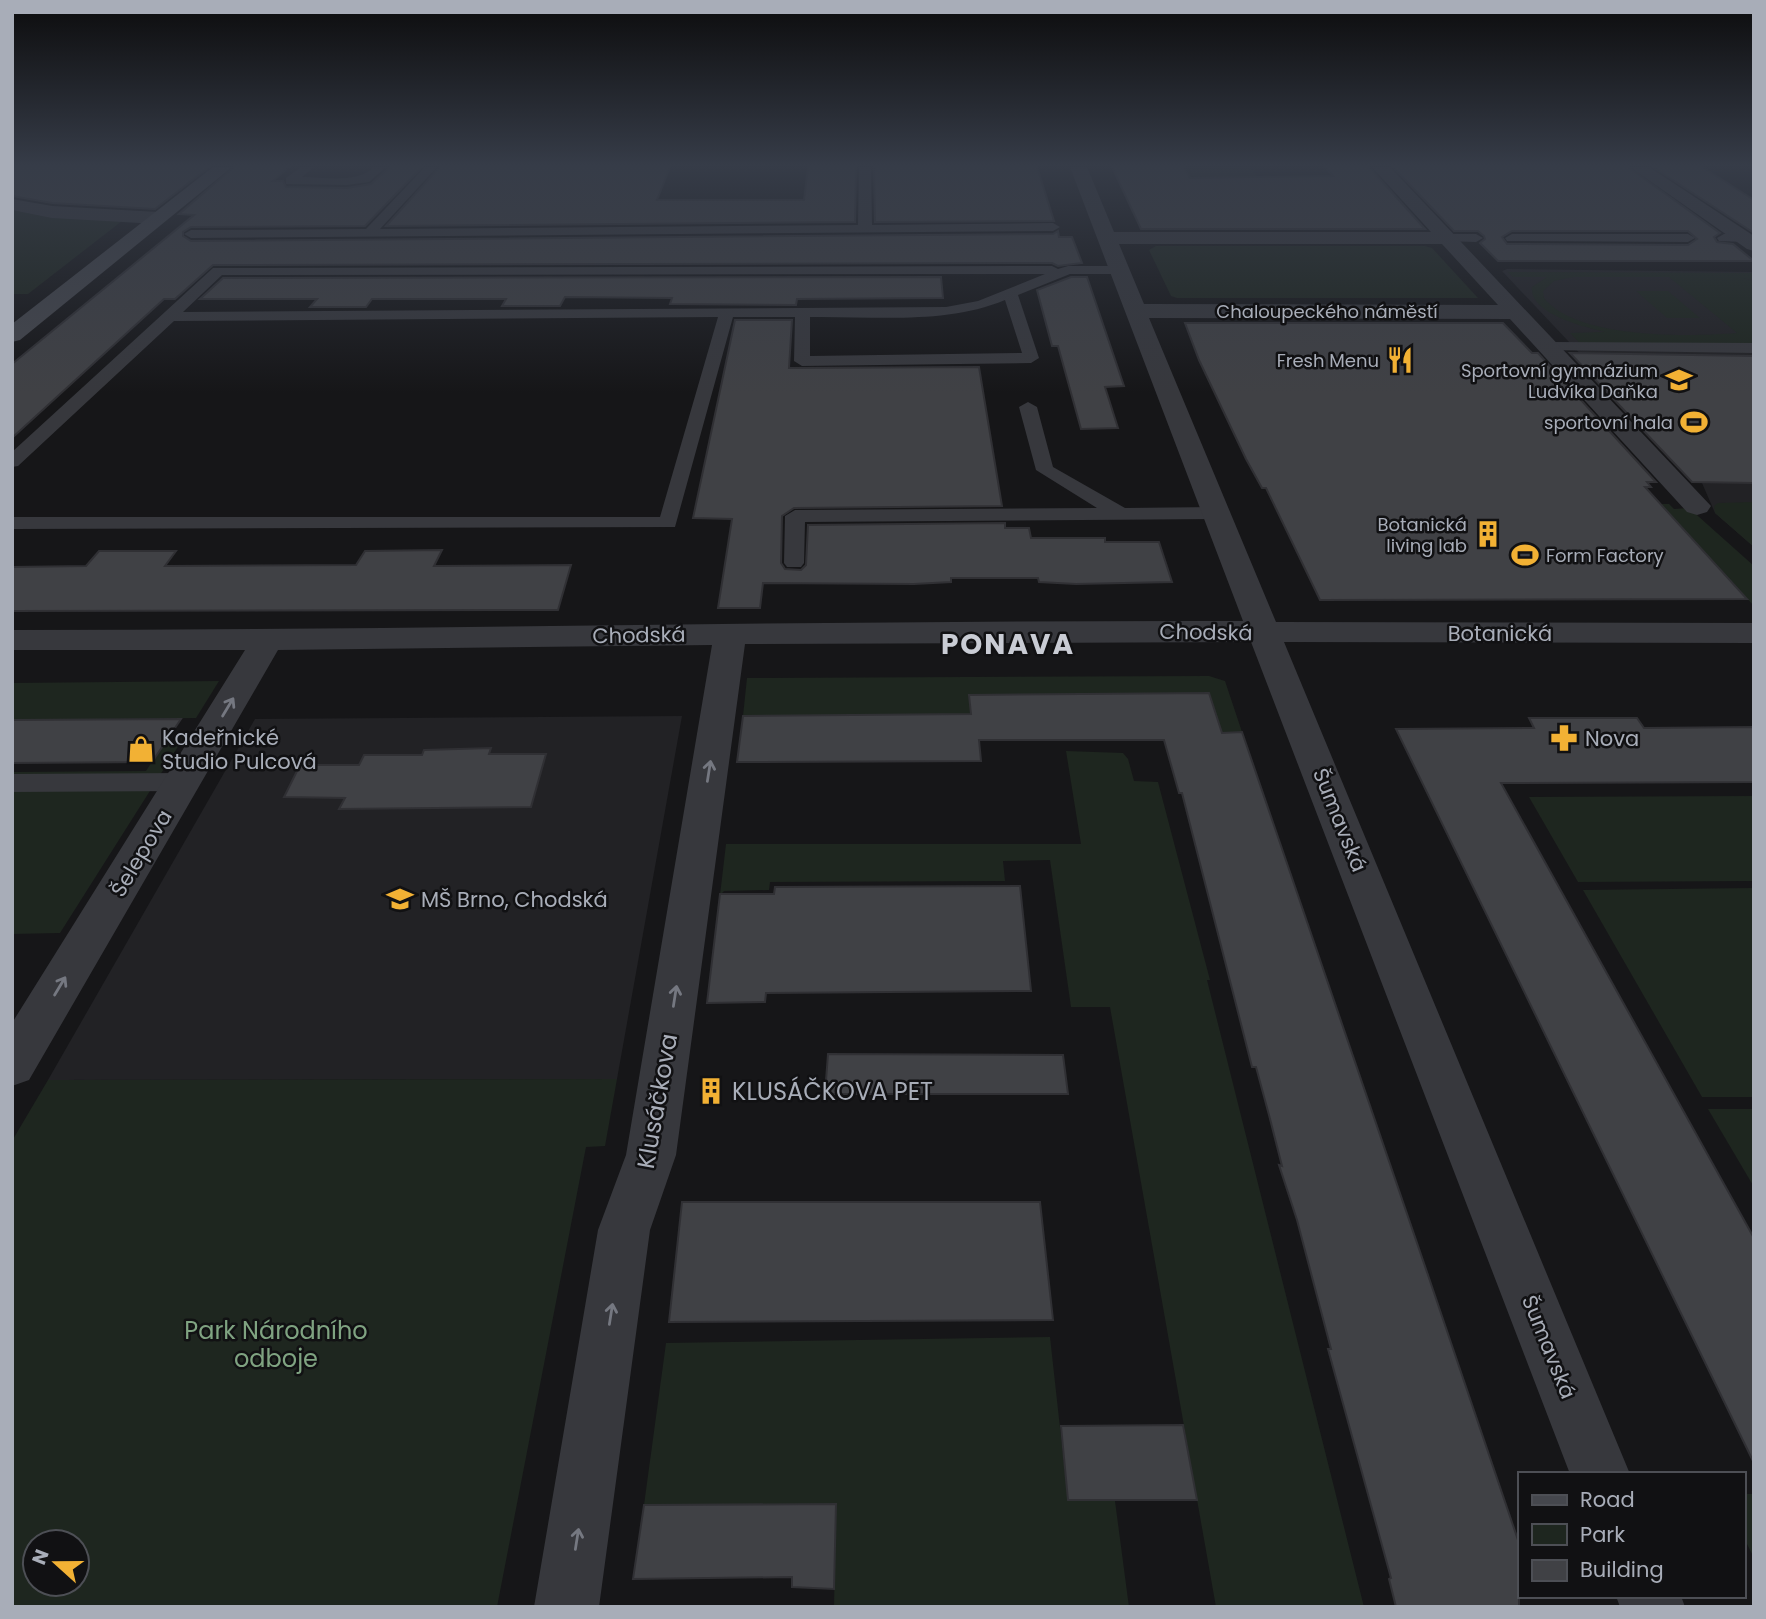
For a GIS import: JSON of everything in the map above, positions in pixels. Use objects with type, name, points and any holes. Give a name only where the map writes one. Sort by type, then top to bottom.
[{"type":"street","points":[[12,335],[128,243]]},
{"type":"street","name":"Šumavská","points":[[1108,243],[1599,1472]]},
{"type":"street","points":[[1452,243],[1697,506]]},
{"type":"street","name":"Chaloupeckého náměstí","points":[[1135,311],[1518,312]]},
{"type":"street","name":"Chodská","points":[[12,640],[268,640],[1069,630],[1265,633]]},
{"type":"street","name":"Botanická","points":[[1265,633],[1748,639]]},
{"type":"street","name":"Klusáčkova","points":[[566,1607],[624,1230],[651,1155],[730,634]]},
{"type":"street","name":"Šelepova","points":[[12,1065],[24,1025],[184,782],[268,640]]},
{"type":"lane","points":[[170,317],[946,311],[1011,295],[1045,277],[1068,270]]},
{"type":"lane","points":[[12,463],[218,271],[1119,270]]},
{"type":"lane","points":[[803,313],[802,361],[1031,358],[1011,295]]},
{"type":"lane","points":[[12,523],[668,523],[726,314]]},
{"type":"lane","points":[[1551,347],[1754,348]]},
{"type":"lane","points":[[1028,408],[1045,470],[1122,514]]},
{"type":"lane","points":[[794,563],[795,516],[1217,513]]},
{"type":"lane","points":[[12,783],[184,782]]},
{"type":"shaded area","name":"Sportovní gymnázium Ludvíka Daňka","points":[[1502,271],[1754,272],[1754,547],[1715,513],[1702,483]]},
{"type":"shaded area","name":"MŠ Brno, Chodská","points":[[682,716],[617,1079],[48,1080],[255,719]]},
{"type":"green space","points":[[12,243],[94,243],[28,294],[12,294]]},
{"type":"green space","points":[[1156,246],[1425,246],[1432,248],[1478,298],[1177,298],[1171,296],[1149,250]]},
{"type":"green space","points":[[1508,272],[1754,273],[1754,280],[1743,278],[1754,281],[1754,344],[1580,343],[1570,333],[1605,332],[1560,318],[1539,305],[1533,296],[1532,287],[1547,277],[1513,277]],"holes":[[[1573,277],[1669,277],[1737,333],[1663,334],[1606,328],[1581,321],[1560,311],[1544,298],[1543,291],[1554,281]]]},
{"type":"green space","points":[[1636,291],[1668,291],[1700,318],[1667,318]]},
{"type":"green space","points":[[1754,502],[1754,547],[1715,513],[1714,506],[1718,503]]},
{"type":"green space","points":[[1660,504],[1669,504],[1674,509],[1689,508],[1754,566],[1754,606]]},
{"type":"green space","points":[[1209,676],[1225,681],[1242,732],[1222,733],[1209,693],[970,695],[971,714],[743,716],[747,678]]},
{"type":"green space","points":[[219,681],[196,718],[12,720],[12,683]]},
{"type":"green space","points":[[163,745],[179,745],[60,933],[12,934],[12,772],[146,771]]},
{"type":"green space","points":[[1066,751],[1123,753],[1128,759],[1134,781],[1158,782],[1210,980],[1207,980],[1364,1607],[1216,1607],[1110,1007],[1071,1007],[1050,860],[1003,861],[1005,881],[770,882],[769,890],[724,891],[720,895],[726,844],[1081,844]]},
{"type":"green space","points":[[1754,796],[1754,881],[1578,882],[1529,797]]},
{"type":"green space","points":[[1754,888],[1754,1097],[1702,1097],[1583,890]]},
{"type":"green space","name":"Park Národního odboje","points":[[617,1079],[605,1146],[586,1147],[497,1607],[12,1607],[12,1141],[48,1080]]},
{"type":"green space","points":[[1708,1109],[1754,1109],[1754,1187]]},
{"type":"green space","points":[[1050,1337],[1068,1500],[1115,1501],[1129,1607],[834,1607],[836,1504],[644,1505],[666,1343]]},
{"type":"green space","points":[[1745,1494],[1754,1494],[1754,1558],[1745,1540]]},
{"type":"building","points":[[160,243],[1074,243],[1082,263],[1058,266],[1052,263],[213,265],[175,299],[164,299],[12,438],[12,364]]},
{"type":"building","points":[[1480,243],[1688,245],[1692,243],[1721,243],[1733,244],[1754,261],[1498,261]]},
{"type":"building","points":[[941,277],[943,298],[797,299],[796,305],[670,304],[672,298],[565,297],[560,306],[502,306],[506,299],[372,299],[366,307],[310,307],[317,299],[200,299],[223,278]]},
{"type":"building","points":[[1071,277],[1087,277],[1124,386],[1105,387],[1118,428],[1081,429],[1058,346],[1052,346],[1037,290]]},
{"type":"building","points":[[735,320],[792,320],[789,368],[979,367],[1002,506],[794,508],[782,516],[781,563],[785,569],[801,570],[806,565],[808,525],[1005,523],[1005,528],[1029,528],[1031,538],[1105,538],[1105,542],[1159,542],[1172,582],[1076,584],[1039,582],[1038,578],[951,578],[951,582],[914,584],[763,583],[760,608],[718,608],[732,519],[693,518]]},
{"type":"building","points":[[1185,323],[1503,323],[1532,353],[1538,353],[1656,482],[1647,482],[1651,487],[1645,487],[1747,599],[1320,600],[1266,488],[1262,488],[1246,459],[1199,360]]},
{"type":"building","name":"sportovní hala","points":[[1570,353],[1754,356],[1754,483],[1692,482]]},
{"type":"building","points":[[442,550],[434,566],[571,565],[558,610],[12,611],[12,567],[86,566],[99,551],[176,551],[165,566],[356,565],[365,551]]},
{"type":"building","points":[[1209,693],[1222,733],[1242,732],[1518,1540],[1519,1607],[1396,1607],[1389,1579],[1391,1578],[1328,1349],[1331,1349],[1297,1220],[1279,1165],[1282,1166],[1269,1115],[1256,1067],[1252,1067],[1182,793],[1179,793],[1164,740],[979,740],[981,761],[737,762],[743,716],[971,714],[969,695]]},
{"type":"building","points":[[1529,718],[1637,718],[1644,728],[1754,727],[1754,782],[1501,783],[1754,1238],[1754,1463],[1396,729],[1534,728]]},
{"type":"building","points":[[181,719],[152,762],[12,763],[12,720]]},
{"type":"building","points":[[491,748],[489,754],[546,754],[531,807],[339,809],[345,798],[284,797],[300,765],[359,765],[364,755],[422,755],[424,750]]},
{"type":"building","points":[[1020,886],[1031,991],[766,993],[765,1002],[707,1003],[720,894],[774,894],[775,887]]},
{"type":"building","points":[[828,1054],[1063,1055],[1068,1094],[825,1094]]},
{"type":"building","points":[[682,1202],[1040,1202],[1053,1320],[669,1322]]},
{"type":"building","points":[[1183,1425],[1197,1500],[1068,1500],[1061,1426]]},
{"type":"building","points":[[836,1504],[834,1589],[792,1587],[792,1577],[633,1579],[644,1505]]},
{"type":"place","name":"Fresh Menu","points":[[1400,360]]},
{"type":"place","name":"Sportovní gymnázium Ludvíka Daňka","points":[[1679,380]]},
{"type":"place","name":"sportovní hala","points":[[1694,422]]},
{"type":"place","name":"Botanická living lab","points":[[1488,534]]},
{"type":"place","name":"Form Factory","points":[[1525,555]]},
{"type":"place","name":"Nova","points":[[1564,738]]},
{"type":"place","name":"Kadeřnické Studio Pulcová","points":[[141,749]]},
{"type":"place","name":"MŠ Brno, Chodská","points":[[400,899]]},
{"type":"place","name":"KLUSÁČKOVA PET","points":[[711,1091]]},
{"type":"district","name":"PONAVA","points":[[1008,644]]}]
